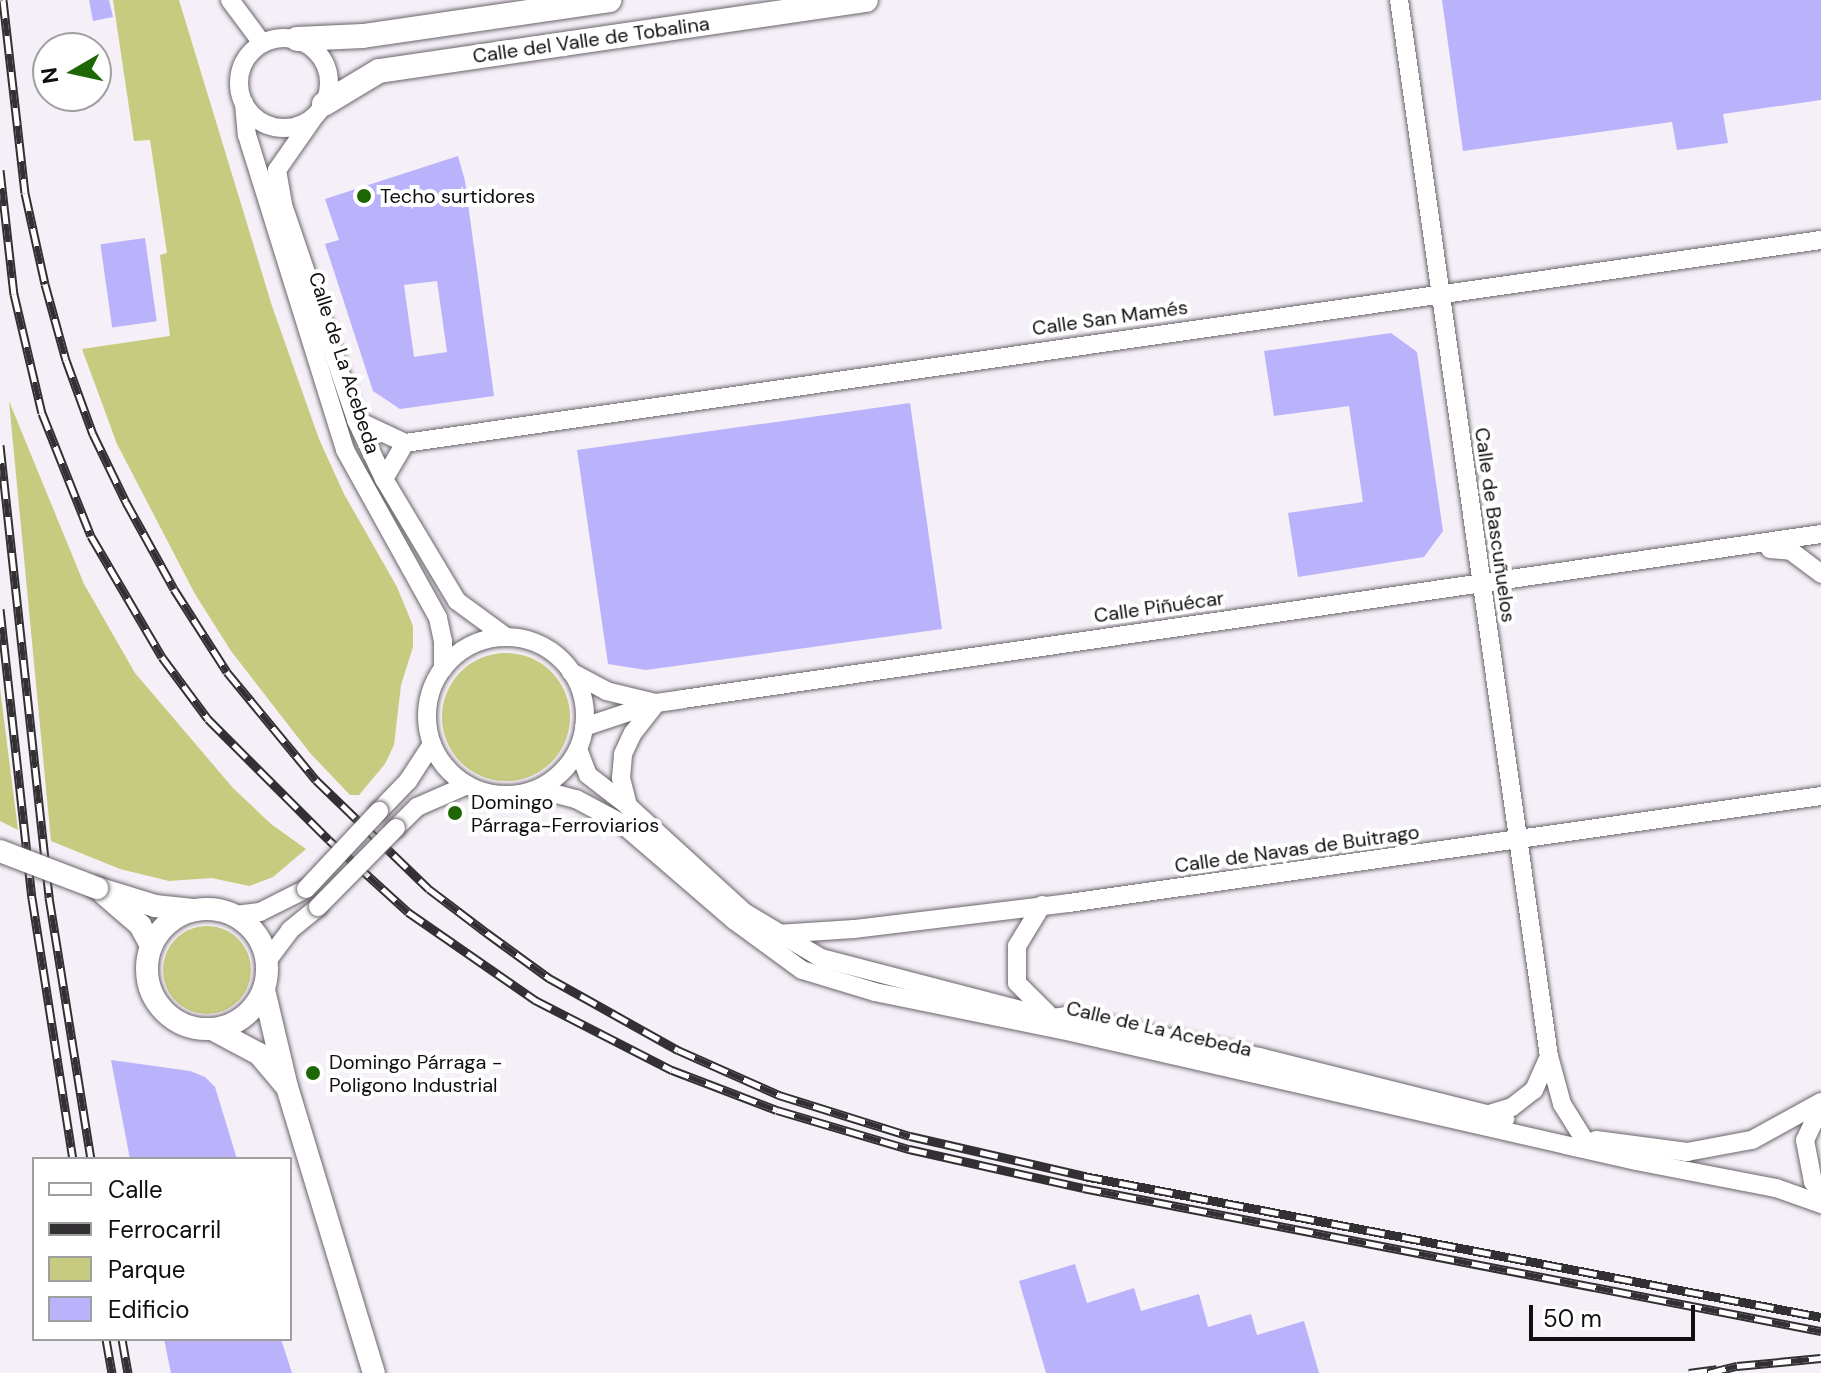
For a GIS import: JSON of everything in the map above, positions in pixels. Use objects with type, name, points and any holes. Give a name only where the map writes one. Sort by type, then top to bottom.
[{"type":"main road","name":"Calle del Valle de Tobalina","points":[[297,39],[363,36],[609,0]]},
{"type":"main road","name":"Calle del Valle de Tobalina","points":[[319,110],[379,71],[866,0]]},
{"type":"street","points":[[230,0],[262,43]]},
{"type":"street","name":"Calle de Bascuñuelos","points":[[1399,0],[1549,1056],[1562,1104],[1583,1138]]},
{"type":"street","points":[[282,37],[297,39],[320,54],[327,67],[329,84],[319,110],[288,128],[272,126],[253,116],[244,103],[239,85],[244,63],[262,43],[282,37]]},
{"type":"street","name":"Calle de La Acebeda","points":[[244,103],[247,135],[345,450],[438,618],[443,641],[443,669]]},
{"type":"street","name":"Calle de La Acebeda","points":[[319,110],[277,170],[283,205],[356,420],[384,479],[457,601],[506,637]]},
{"type":"street","name":"Calle San Mamés","points":[[405,443],[1441,292],[1821,240]]},
{"type":"street","points":[[356,420],[405,443],[384,479]]},
{"type":"street","name":"Calle Piñuécar","points":[[584,727],[656,703],[1821,534]]},
{"type":"street","name":"Calle Piñuécar","points":[[1743,546],[1791,551],[1821,574]]},
{"type":"street","points":[[571,672],[583,698],[584,727],[578,749],[562,772],[538,789],[502,795],[467,785],[440,760],[432,744],[428,705],[443,669],[470,645],[506,637],[543,646],[571,672],[606,691],[656,703],[633,733],[623,754],[621,778],[628,806]]},
{"type":"street","points":[[0,851],[97,888],[155,906],[216,909],[235,915],[260,912],[306,889],[408,781],[432,744]]},
{"type":"street","name":"Calle de La Acebeda","points":[[578,749],[588,775],[628,806],[744,912],[821,958],[1052,1018],[1066,1016],[1259,1057],[1583,1138],[1687,1152],[1752,1140],[1821,1104]]},
{"type":"street","points":[[267,961],[290,930],[318,907],[417,807],[467,785]]},
{"type":"street","name":"Calle de La Acebeda","points":[[538,789],[576,799],[621,823],[735,921],[802,970],[875,992],[1062,1030],[1636,1161],[1776,1188],[1821,1204]]},
{"type":"street","name":"Calle de Navas de Buitrago","points":[[777,934],[854,929],[1042,905],[1518,841],[1821,796]]},
{"type":"street","points":[[97,888],[140,925],[151,946]]},
{"type":"street","points":[[1042,905],[1017,946],[1017,983],[1052,1018]]},
{"type":"street","points":[[195,910],[177,917],[162,929],[151,946],[147,966],[149,987],[159,1006],[174,1020],[193,1028],[214,1030],[259,1054],[287,1087]]},
{"type":"street","points":[[235,915],[257,935],[267,961],[264,990],[287,1087],[374,1373]]},
{"type":"street","points":[[214,1030],[245,1017],[264,990]]},
{"type":"street","points":[[1487,1114],[1512,1107],[1534,1090],[1549,1056]]},
{"type":"street","points":[[1821,1104],[1805,1140],[1813,1182],[1821,1190]]},
{"type":"green space","points":[[113,0],[179,0],[272,306],[319,439],[344,494],[397,587],[413,626],[413,647],[401,685],[394,745],[385,764],[359,795],[350,795],[310,753],[231,651],[195,594],[117,444],[82,349],[170,336],[160,255],[167,253],[150,140],[134,141]]},
{"type":"green space","points":[[9,401],[84,584],[135,673],[233,788],[271,824],[306,849],[273,877],[249,886],[212,878],[169,881],[120,869],[51,841]]},
{"type":"green space","points":[[506,653],[531,658],[551,672],[565,692],[570,717],[565,742],[551,762],[531,776],[506,781],[481,776],[461,762],[447,742],[442,717],[447,692],[461,672],[481,658]]},
{"type":"green space","points":[[0,688],[2,704],[18,830],[0,821]]},
{"type":"green space","points":[[198,926],[216,926],[232,933],[244,945],[251,961],[251,979],[244,995],[232,1007],[216,1014],[198,1014],[182,1007],[170,995],[163,979],[163,961],[170,945],[182,933]]},
{"type":"building","points":[[89,0],[109,0],[113,17],[93,21]]},
{"type":"building","points":[[1442,0],[1821,0],[1821,100],[1723,114],[1728,143],[1677,150],[1672,122],[1463,151]]},
{"type":"building","points":[[458,156],[465,181],[494,396],[400,409],[373,391],[325,244],[339,240],[325,199]],"holes":[[[437,281],[447,352],[414,357],[404,285]]]},
{"type":"building","points":[[145,238],[157,321],[112,327],[100,244]]},
{"type":"building","points":[[1391,333],[1417,352],[1443,531],[1424,557],[1298,577],[1288,513],[1363,502],[1349,406],[1274,416],[1264,351]]},
{"type":"building","points":[[910,403],[942,629],[646,670],[608,664],[577,450]]},
{"type":"building","points":[[111,1060],[190,1071],[205,1077],[215,1087],[236,1157],[130,1157]]},
{"type":"building","points":[[1075,1264],[1087,1303],[1134,1288],[1141,1311],[1199,1294],[1208,1327],[1251,1314],[1257,1335],[1304,1321],[1319,1373],[1046,1373],[1019,1281]]},
{"type":"building","points":[[164,1341],[282,1341],[292,1373],[171,1373]]},
{"type":"railway","points":[[3,0],[25,193],[66,360],[93,434],[174,589],[227,672],[316,780],[429,889],[549,978],[678,1050],[779,1095],[910,1136],[1084,1176],[1821,1317]]},
{"type":"railway","points":[[0,170],[14,294],[42,413],[91,536],[162,657],[208,719],[329,840],[408,912],[535,1000],[672,1070],[777,1110],[909,1149],[1083,1188],[1821,1331]]},
{"type":"railway","points":[[0,445],[49,897],[91,1157]]},
{"type":"railway","points":[[0,609],[32,898],[73,1157]]},
{"type":"railway","points":[[106,1341],[112,1373]]},
{"type":"railway","points":[[122,1341],[128,1373]]},
{"type":"railway","points":[[1708,1373],[1737,1366],[1821,1358]]},
{"type":"railway","points":[[1689,1373],[1717,1369]]},
{"type":"place","name":"Techo surtidores","points":[[364,196]]},
{"type":"place","name":"Domingo Párraga-Ferroviarios","points":[[455,813]]},
{"type":"place","name":"Domingo Párraga - Poligono Industrial","points":[[313,1073]]}]
